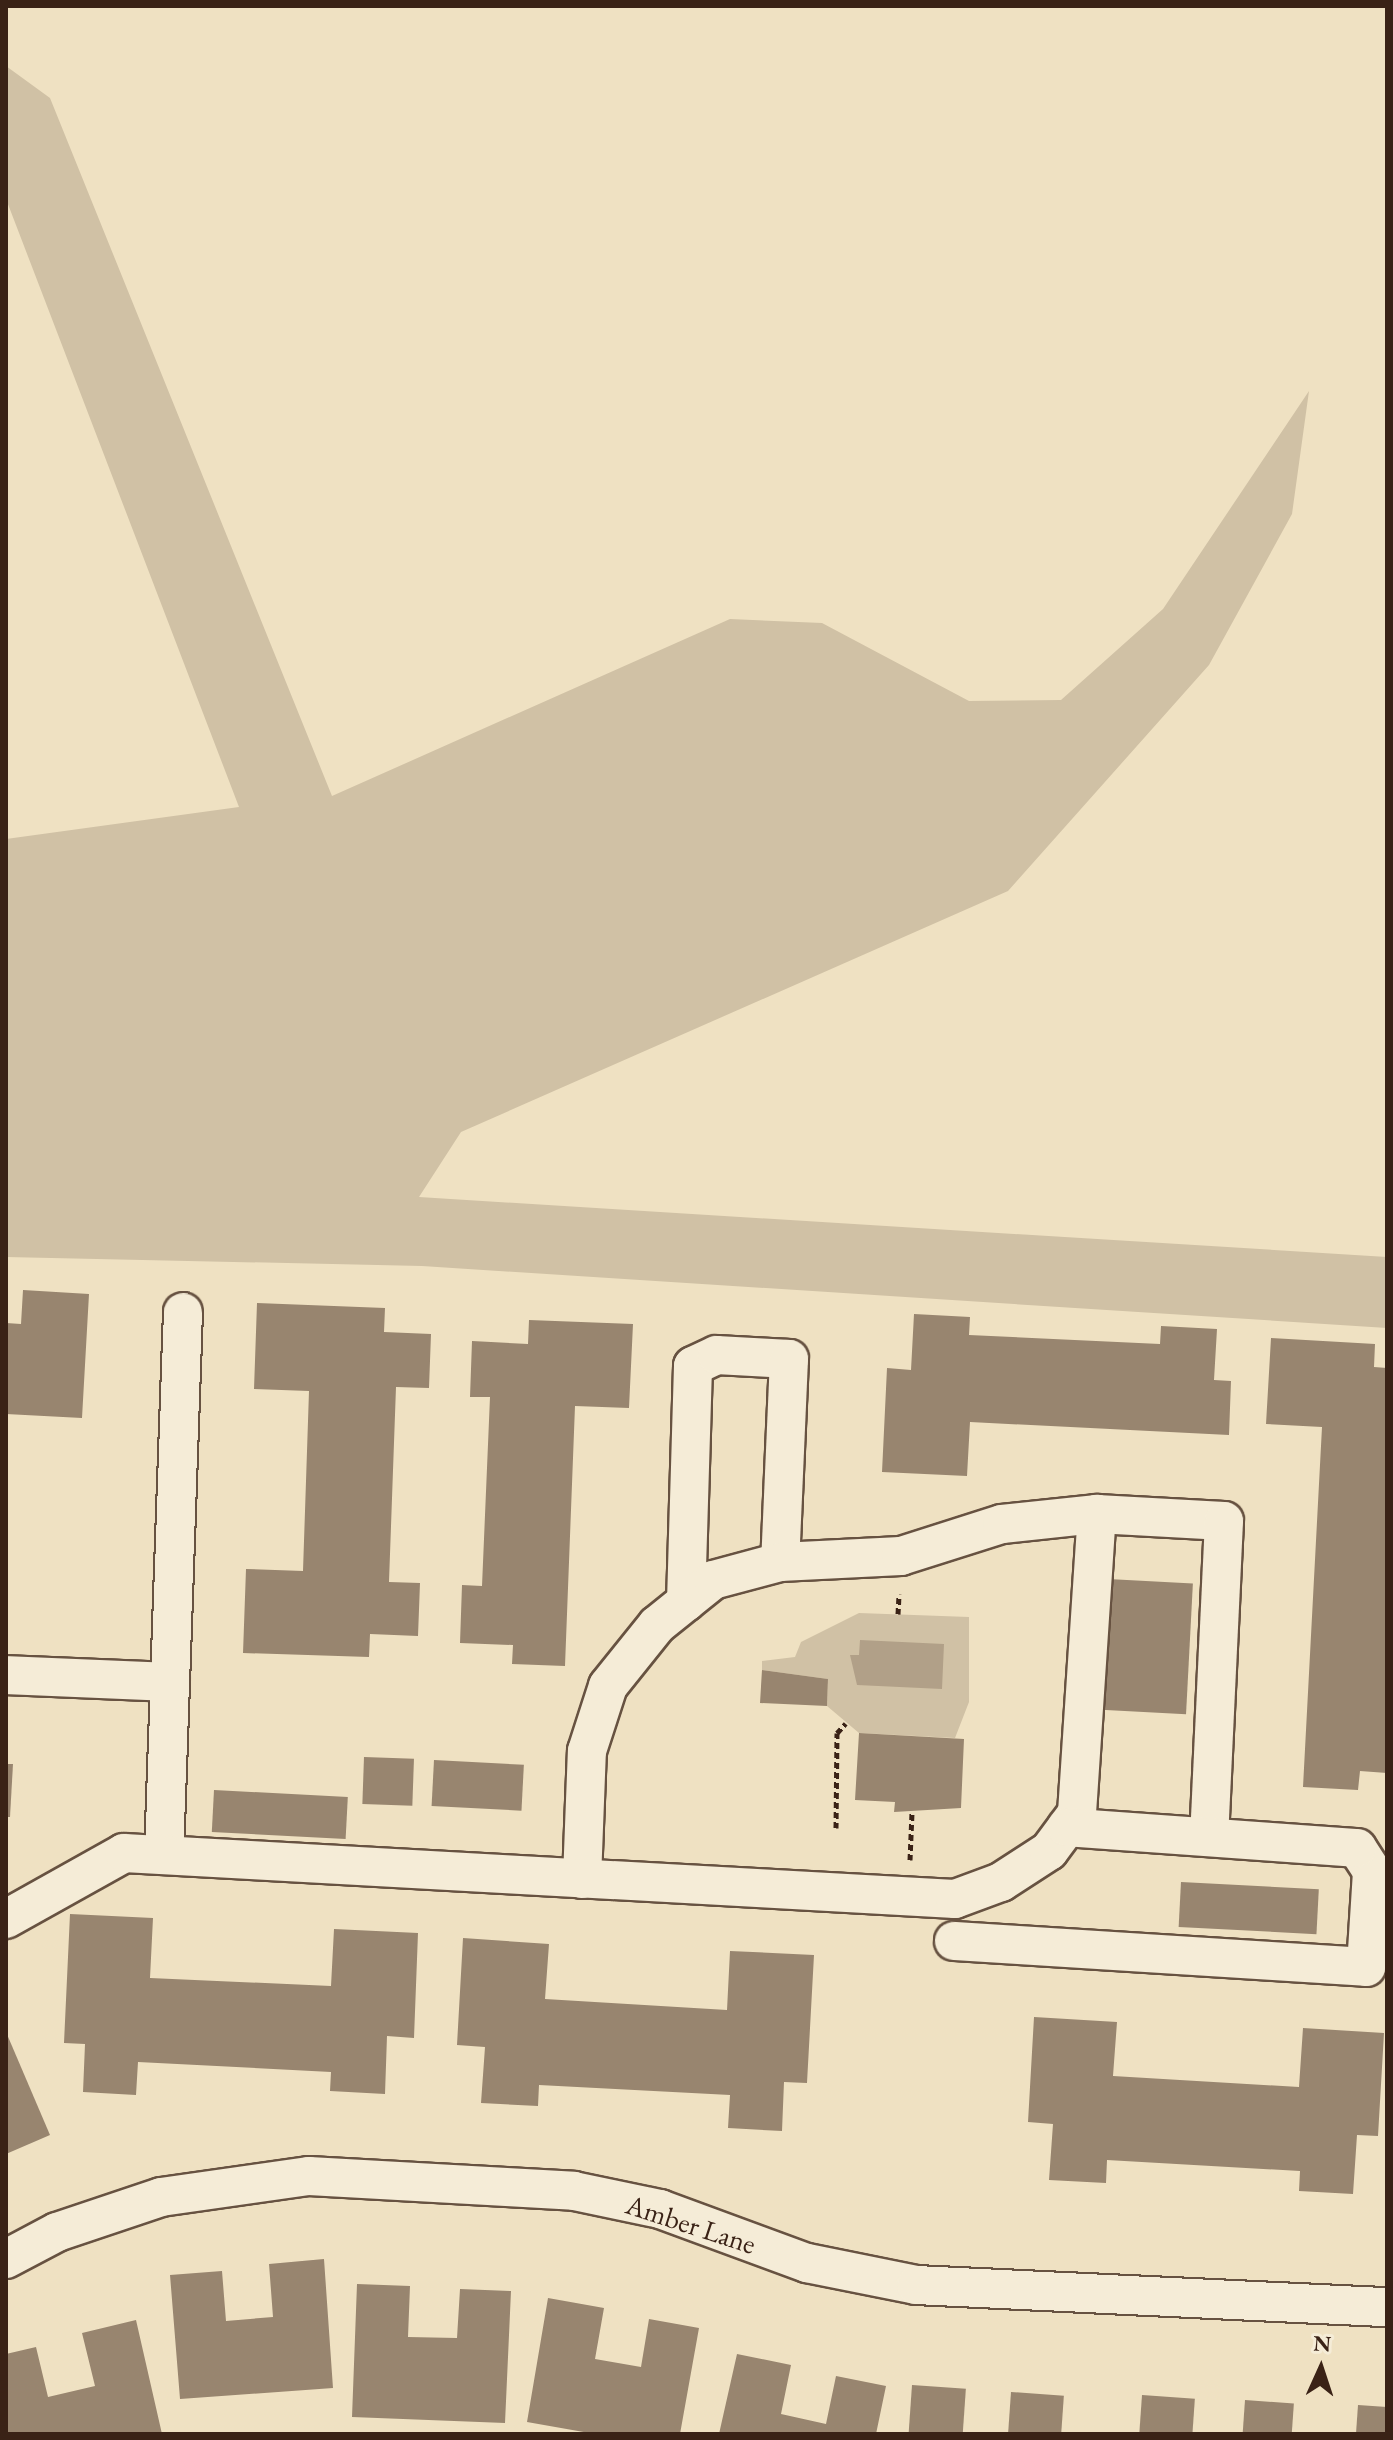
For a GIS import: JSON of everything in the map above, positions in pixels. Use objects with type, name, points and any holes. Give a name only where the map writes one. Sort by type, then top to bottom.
[{"type":"street","points":[[164,1855],[183,1312]]},
{"type":"street","points":[[686,1602],[693,1366],[717,1355],[789,1359],[780,1562]]},
{"type":"street","points":[[6,1919],[124,1853],[955,1899],[1001,1882],[1049,1851],[1067,1827],[1084,1768],[1097,1514]]},
{"type":"street","points":[[582,1879],[587,1751],[608,1686],[657,1625],[713,1580],[780,1562],[901,1556],[1002,1524],[1097,1514],[1224,1521],[1209,1834]]},
{"type":"street","points":[[6,1675],[170,1682]]},
{"type":"street","points":[[954,1941],[1366,1967],[1372,1871],[1357,1848],[1209,1834],[1067,1827]]},
{"type":"street","name":"Amber Lane","points":[[6,2259],[57,2232],[161,2197],[309,2176],[574,2191],[660,2209],[807,2263],[902,2283],[1387,2307]]},
{"type":"path","points":[[836,1828],[837,1733],[846,1723]]},
{"type":"shaded area","points":[[6,66],[50,98],[332,796],[730,619],[822,623],[969,701],[1061,700],[1163,609],[1309,391],[1292,514],[1209,665],[1008,891],[461,1132],[419,1197],[1387,1257],[1387,1328],[422,1266],[6,1257],[6,839],[239,807],[6,199]]},
{"type":"shaded area","points":[[859,1613],[969,1617],[969,1702],[955,1738],[859,1733],[827,1706],[828,1679],[762,1670],[762,1661],[795,1657],[801,1642]]},
{"type":"shaded area","points":[[860,1640],[944,1644],[942,1689],[857,1685],[850,1655],[859,1655]]},
{"type":"building","points":[[23,1290],[89,1294],[82,1418],[6,1414],[6,1323],[21,1324]]},
{"type":"building","points":[[257,1303],[385,1308],[384,1332],[431,1334],[429,1388],[396,1387],[389,1582],[420,1583],[418,1636],[370,1634],[369,1657],[243,1653],[246,1569],[303,1571],[309,1391],[254,1389]]},
{"type":"building","points":[[914,1314],[970,1317],[969,1335],[1160,1344],[1161,1326],[1217,1329],[1214,1380],[1231,1381],[1229,1435],[970,1422],[967,1476],[882,1472],[887,1368],[911,1370]]},
{"type":"building","points":[[529,1320],[633,1324],[629,1408],[575,1406],[565,1666],[512,1664],[513,1645],[460,1643],[462,1585],[482,1586],[490,1397],[470,1397],[472,1341],[528,1344]]},
{"type":"building","points":[[1271,1338],[1375,1344],[1374,1367],[1387,1368],[1387,1773],[1360,1771],[1358,1790],[1303,1787],[1322,1427],[1266,1424]]},
{"type":"building","points":[[1108,1579],[1193,1583],[1186,1714],[1101,1710]]},
{"type":"building","points":[[762,1670],[828,1679],[827,1706],[760,1703]]},
{"type":"building","points":[[859,1733],[964,1739],[961,1808],[894,1812],[895,1802],[855,1800]]},
{"type":"building","points":[[364,1757],[414,1759],[412,1806],[362,1804]]},
{"type":"building","points":[[434,1760],[524,1765],[521,1811],[432,1806]]},
{"type":"building","points":[[6,1764],[13,1764],[10,1817],[6,1817]]},
{"type":"building","points":[[214,1790],[348,1797],[346,1839],[212,1832]]},
{"type":"building","points":[[1181,1882],[1319,1889],[1316,1934],[1179,1927]]},
{"type":"building","points":[[70,1914],[153,1918],[150,1978],[331,1986],[334,1929],[418,1933],[414,2038],[387,2036],[385,2094],[330,2091],[331,2072],[138,2062],[136,2095],[83,2092],[85,2044],[64,2043]]},
{"type":"building","points":[[463,1938],[549,1944],[545,1999],[727,2010],[730,1951],[814,1955],[807,2083],[784,2082],[782,2131],[728,2128],[730,2095],[539,2085],[538,2106],[481,2103],[485,2047],[457,2045]]},
{"type":"building","points":[[1034,2017],[1117,2022],[1113,2076],[1299,2087],[1303,2028],[1384,2033],[1378,2136],[1357,2135],[1353,2194],[1299,2191],[1300,2171],[1107,2160],[1106,2183],[1049,2180],[1053,2124],[1028,2122]]},
{"type":"building","points":[[6,2032],[50,2135],[6,2154]]},
{"type":"building","points":[[324,2259],[333,2388],[180,2399],[170,2275],[222,2271],[226,2321],[273,2317],[269,2264]]},
{"type":"building","points":[[357,2284],[410,2286],[408,2337],[457,2338],[460,2289],[511,2291],[505,2423],[352,2417]]},
{"type":"building","points":[[548,2298],[604,2308],[595,2359],[641,2367],[649,2319],[699,2328],[680,2434],[595,2434],[527,2422]]},
{"type":"building","points":[[136,2320],[162,2434],[6,2434],[6,2354],[36,2347],[48,2397],[95,2386],[82,2333]]},
{"type":"building","points":[[737,2354],[791,2365],[781,2414],[826,2424],[836,2376],[886,2386],[876,2434],[719,2434]]},
{"type":"building","points":[[912,2385],[966,2389],[963,2434],[909,2434]]},
{"type":"building","points":[[1011,2392],[1064,2396],[1061,2434],[1008,2434]]},
{"type":"building","points":[[1142,2395],[1195,2399],[1192,2434],[1139,2434]]},
{"type":"building","points":[[1245,2400],[1294,2403],[1292,2434],[1243,2434]]},
{"type":"building","points":[[1358,2405],[1387,2407],[1385,2434],[1356,2434]]}]
